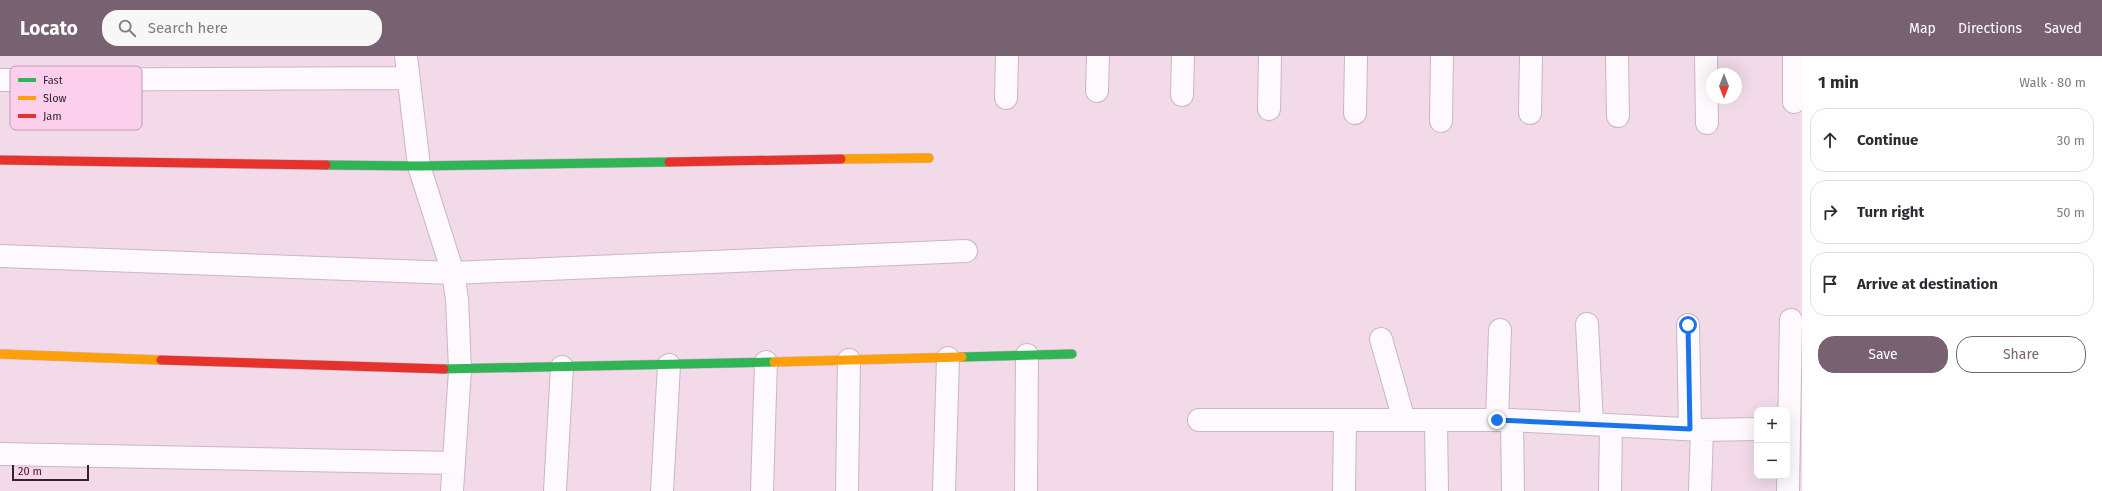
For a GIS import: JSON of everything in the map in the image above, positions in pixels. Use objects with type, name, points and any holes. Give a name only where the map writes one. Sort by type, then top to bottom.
[{"type":"street","points":[[406,56],[420,166],[454,273],[457,299],[460,370],[452,491]]},
{"type":"street","points":[[1006,98],[1007,56]]},
{"type":"street","points":[[1097,91],[1098,56]]},
{"type":"street","points":[[1182,95],[1183,56]]},
{"type":"street","points":[[1269,109],[1270,56]]},
{"type":"street","points":[[1355,113],[1356,56]]},
{"type":"street","points":[[1441,121],[1442,56]]},
{"type":"street","points":[[1530,113],[1531,56]]},
{"type":"street","points":[[1618,56],[1618,116]]},
{"type":"street","points":[[1706,56],[1707,123]]},
{"type":"street","points":[[1794,56],[1794,102]]},
{"type":"street","points":[[142,79],[408,78]]},
{"type":"street","points":[[0,80],[10,80]]},
{"type":"street","points":[[0,160],[420,166],[929,158]]},
{"type":"street","points":[[0,256],[454,273],[966,251]]},
{"type":"street","points":[[1788,491],[1793,428],[1791,320]]},
{"type":"street","points":[[1587,324],[1610,491]]},
{"type":"street","points":[[1688,325],[1700,491]]},
{"type":"street","points":[[1500,330],[1505,420],[1513,491]]},
{"type":"street","points":[[1381,339],[1404,420]]},
{"type":"street","points":[[0,354],[460,370],[1072,354]]},
{"type":"street","points":[[1026,491],[1027,355]]},
{"type":"street","points":[[944,491],[948,358]]},
{"type":"street","points":[[847,491],[849,360]]},
{"type":"street","points":[[762,491],[766,362]]},
{"type":"street","points":[[662,491],[669,365]]},
{"type":"street","points":[[555,491],[562,367]]},
{"type":"street","points":[[1199,420],[1505,420],[1696,429],[1754,428]]},
{"type":"street","points":[[1344,491],[1345,420]]},
{"type":"street","points":[[1436,420],[1437,491]]},
{"type":"street","points":[[0,454],[454,463]]},
{"type":"traffic: fast","points":[[326,165],[419,166],[669,162]]},
{"type":"traffic: fast","points":[[962,357],[1072,354]]},
{"type":"traffic: fast","points":[[444,369],[774,362]]},
{"type":"traffic: slow","points":[[841,159],[929,158]]},
{"type":"traffic: slow","points":[[0,354],[161,360]]},
{"type":"traffic: slow","points":[[774,362],[962,357]]},
{"type":"traffic: jam","points":[[669,162],[841,159]]},
{"type":"traffic: jam","points":[[0,160],[326,165]]},
{"type":"traffic: jam","points":[[161,360],[444,369]]},
{"type":"route","points":[[1497,420],[1690,429],[1688,325]]}]
